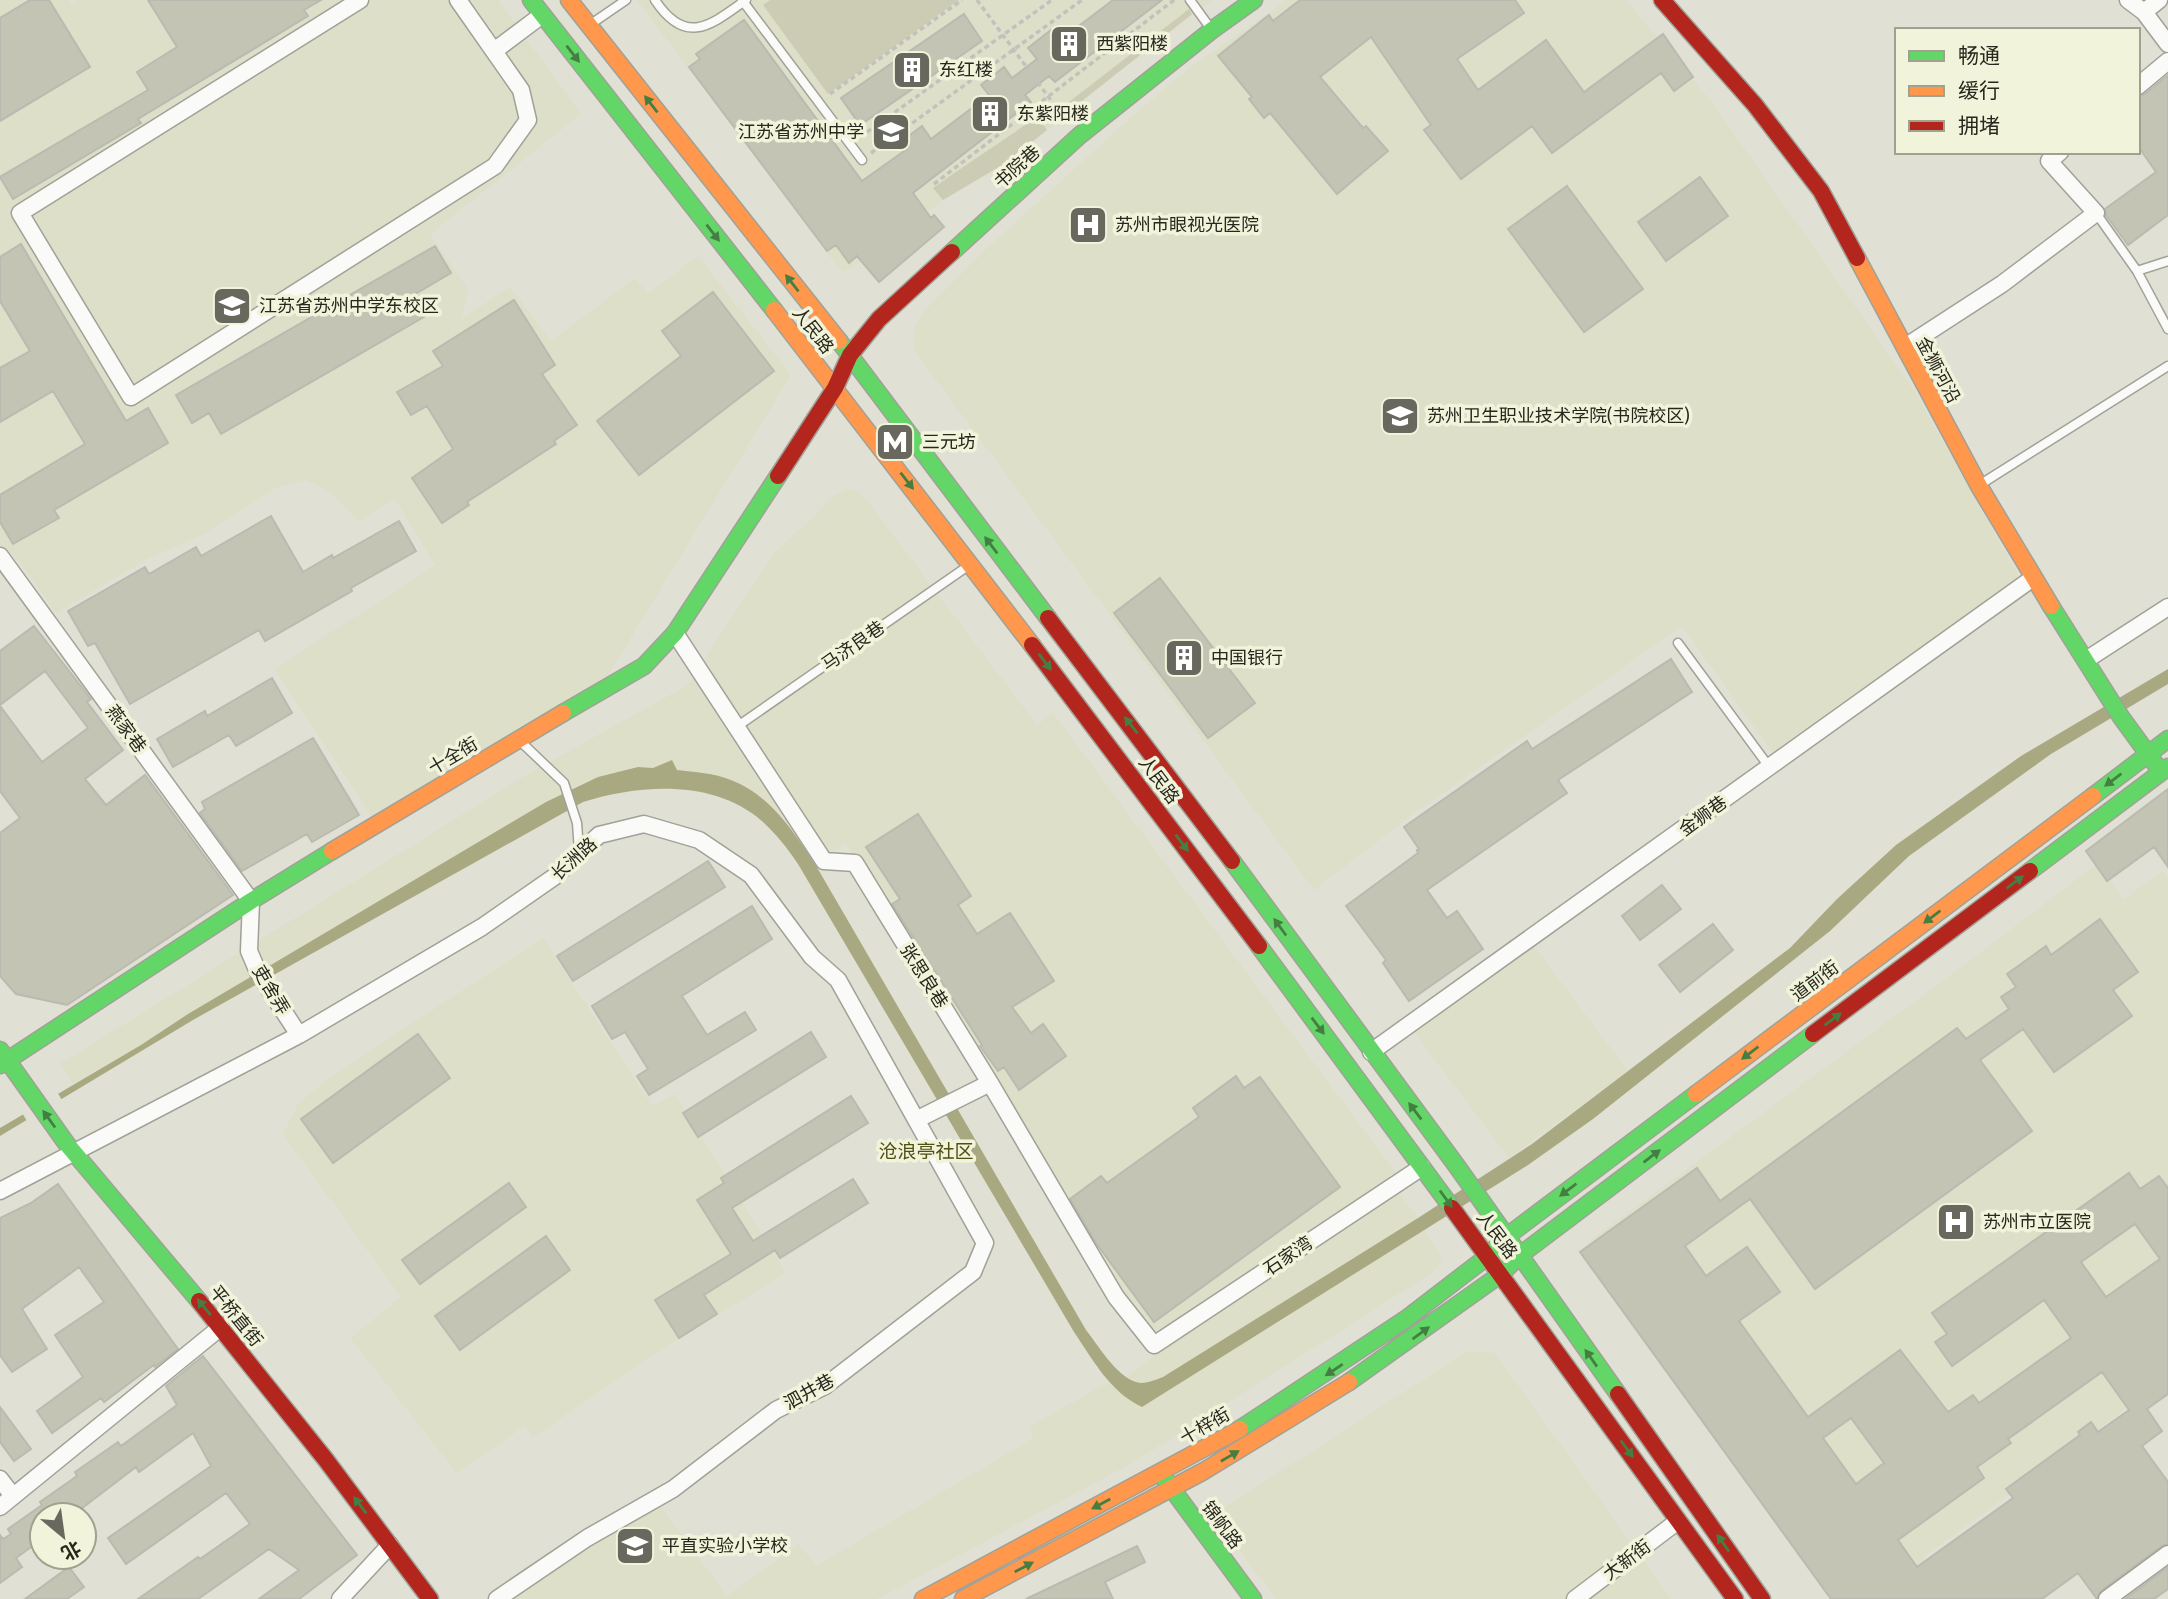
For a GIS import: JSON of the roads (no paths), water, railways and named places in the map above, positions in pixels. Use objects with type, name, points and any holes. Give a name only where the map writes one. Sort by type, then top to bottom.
[{"type":"main road","name":"人民路","points":[[531,0],[835,388],[1146,794],[1488,1256],[1735,1599]]},
{"type":"main road","name":"人民路","points":[[569,0],[850,355],[990,543],[1166,770],[1456,1165],[1762,1599]]},
{"type":"main road","name":"书院巷","points":[[835,388],[850,355],[879,319],[1079,136],[1254,0]]},
{"type":"main road","name":"金狮河沿","points":[[1662,0],[1755,105],[1821,191],[1979,486],[2033,578],[2121,717],[2148,754],[2164,770]]},
{"type":"main road","name":"十全街","points":[[3,1058],[251,901],[517,739],[644,666],[675,633],[835,388]]},
{"type":"main road","name":"道前街","points":[[1488,1256],[1506,1237],[2168,739]]},
{"type":"main road","points":[[963,1599],[1171,1489],[1326,1398],[1418,1335],[2164,770]]},
{"type":"main road","name":"平桥直街","points":[[3,1058],[70,1148],[221,1327],[430,1599]]},
{"type":"main road","name":"十梓街","points":[[923,1599],[1248,1424],[1406,1319],[1488,1256]]},
{"type":"main road","name":"锦帆路","points":[[1161,1472],[1253,1599]]},
{"type":"street","points":[[360,0],[20,213],[131,397],[495,166],[528,120],[521,90],[458,0]]},
{"type":"street","points":[[2128,0],[2144,12],[2168,44]]},
{"type":"street","points":[[2144,12],[2159,0]]},
{"type":"street","points":[[494,51],[542,15]]},
{"type":"street","points":[[2140,84],[2168,61]]},
{"type":"street","points":[[1905,347],[2002,284],[2095,213],[2049,161],[2058,154]]},
{"type":"street","name":"燕家巷","points":[[0,556],[251,901]]},
{"type":"street","name":"金狮巷","points":[[1371,1052],[2033,578]]},
{"type":"street","points":[[2086,660],[2168,607]]},
{"type":"street","name":"张思良巷","points":[[675,633],[824,861],[855,863],[990,1083],[1116,1297],[1154,1345]]},
{"type":"street","name":"长洲路","points":[[0,1191],[70,1148],[299,1035],[482,927],[554,877],[599,835],[644,824],[699,839],[751,876],[812,957],[838,980],[916,1120]]},
{"type":"street","name":"吏舍弄","points":[[251,901],[249,951],[258,972],[299,1035]]},
{"type":"street","points":[[916,1120],[990,1083]]},
{"type":"street","name":"泗井巷","points":[[497,1599],[587,1538],[673,1489],[776,1410],[825,1386],[973,1272],[985,1243],[916,1120]]},
{"type":"street","name":"石家湾","points":[[1154,1345],[1425,1170]]},
{"type":"street","points":[[0,1479],[6,1502],[221,1327]]},
{"type":"street","name":"大新街","points":[[1575,1599],[1678,1521]]},
{"type":"street","points":[[340,1599],[390,1545]]},
{"type":"street","points":[[2107,1599],[2168,1554]]},
{"type":"lane","points":[[589,26],[626,0]]},
{"type":"lane","points":[[655,0],[678,24],[698,29],[715,22],[744,1],[862,160]]},
{"type":"lane","points":[[1190,0],[1212,30]]},
{"type":"lane","points":[[2095,213],[2137,271],[2168,329]]},
{"type":"lane","points":[[2137,271],[2168,261]]},
{"type":"lane","points":[[1979,486],[2168,366]]},
{"type":"lane","name":"马济良巷","points":[[735,728],[971,565]]},
{"type":"lane","points":[[1678,643],[1770,768]]},
{"type":"lane","points":[[517,739],[564,783],[577,822],[579,854]]},
{"type":"place","name":"西紫阳楼","points":[[1069,44]]},
{"type":"place","name":"东红楼","points":[[912,70]]},
{"type":"place","name":"东紫阳楼","points":[[990,114]]},
{"type":"place","name":"江苏省苏州中学","points":[[891,132]]},
{"type":"place","name":"苏州市眼视光医院","points":[[1088,225]]},
{"type":"place","name":"江苏省苏州中学东校区","points":[[232,306]]},
{"type":"place","name":"苏州卫生职业技术学院(书院校区)","points":[[1400,416]]},
{"type":"place","name":"三元坊","points":[[895,442]]},
{"type":"place","name":"中国银行","points":[[1184,658]]},
{"type":"place","name":"苏州市立医院","points":[[1956,1222]]},
{"type":"place","name":"平直实验小学校","points":[[635,1546]]},
{"type":"district","name":"沧浪亭社区","points":[[926,1151]]}]
